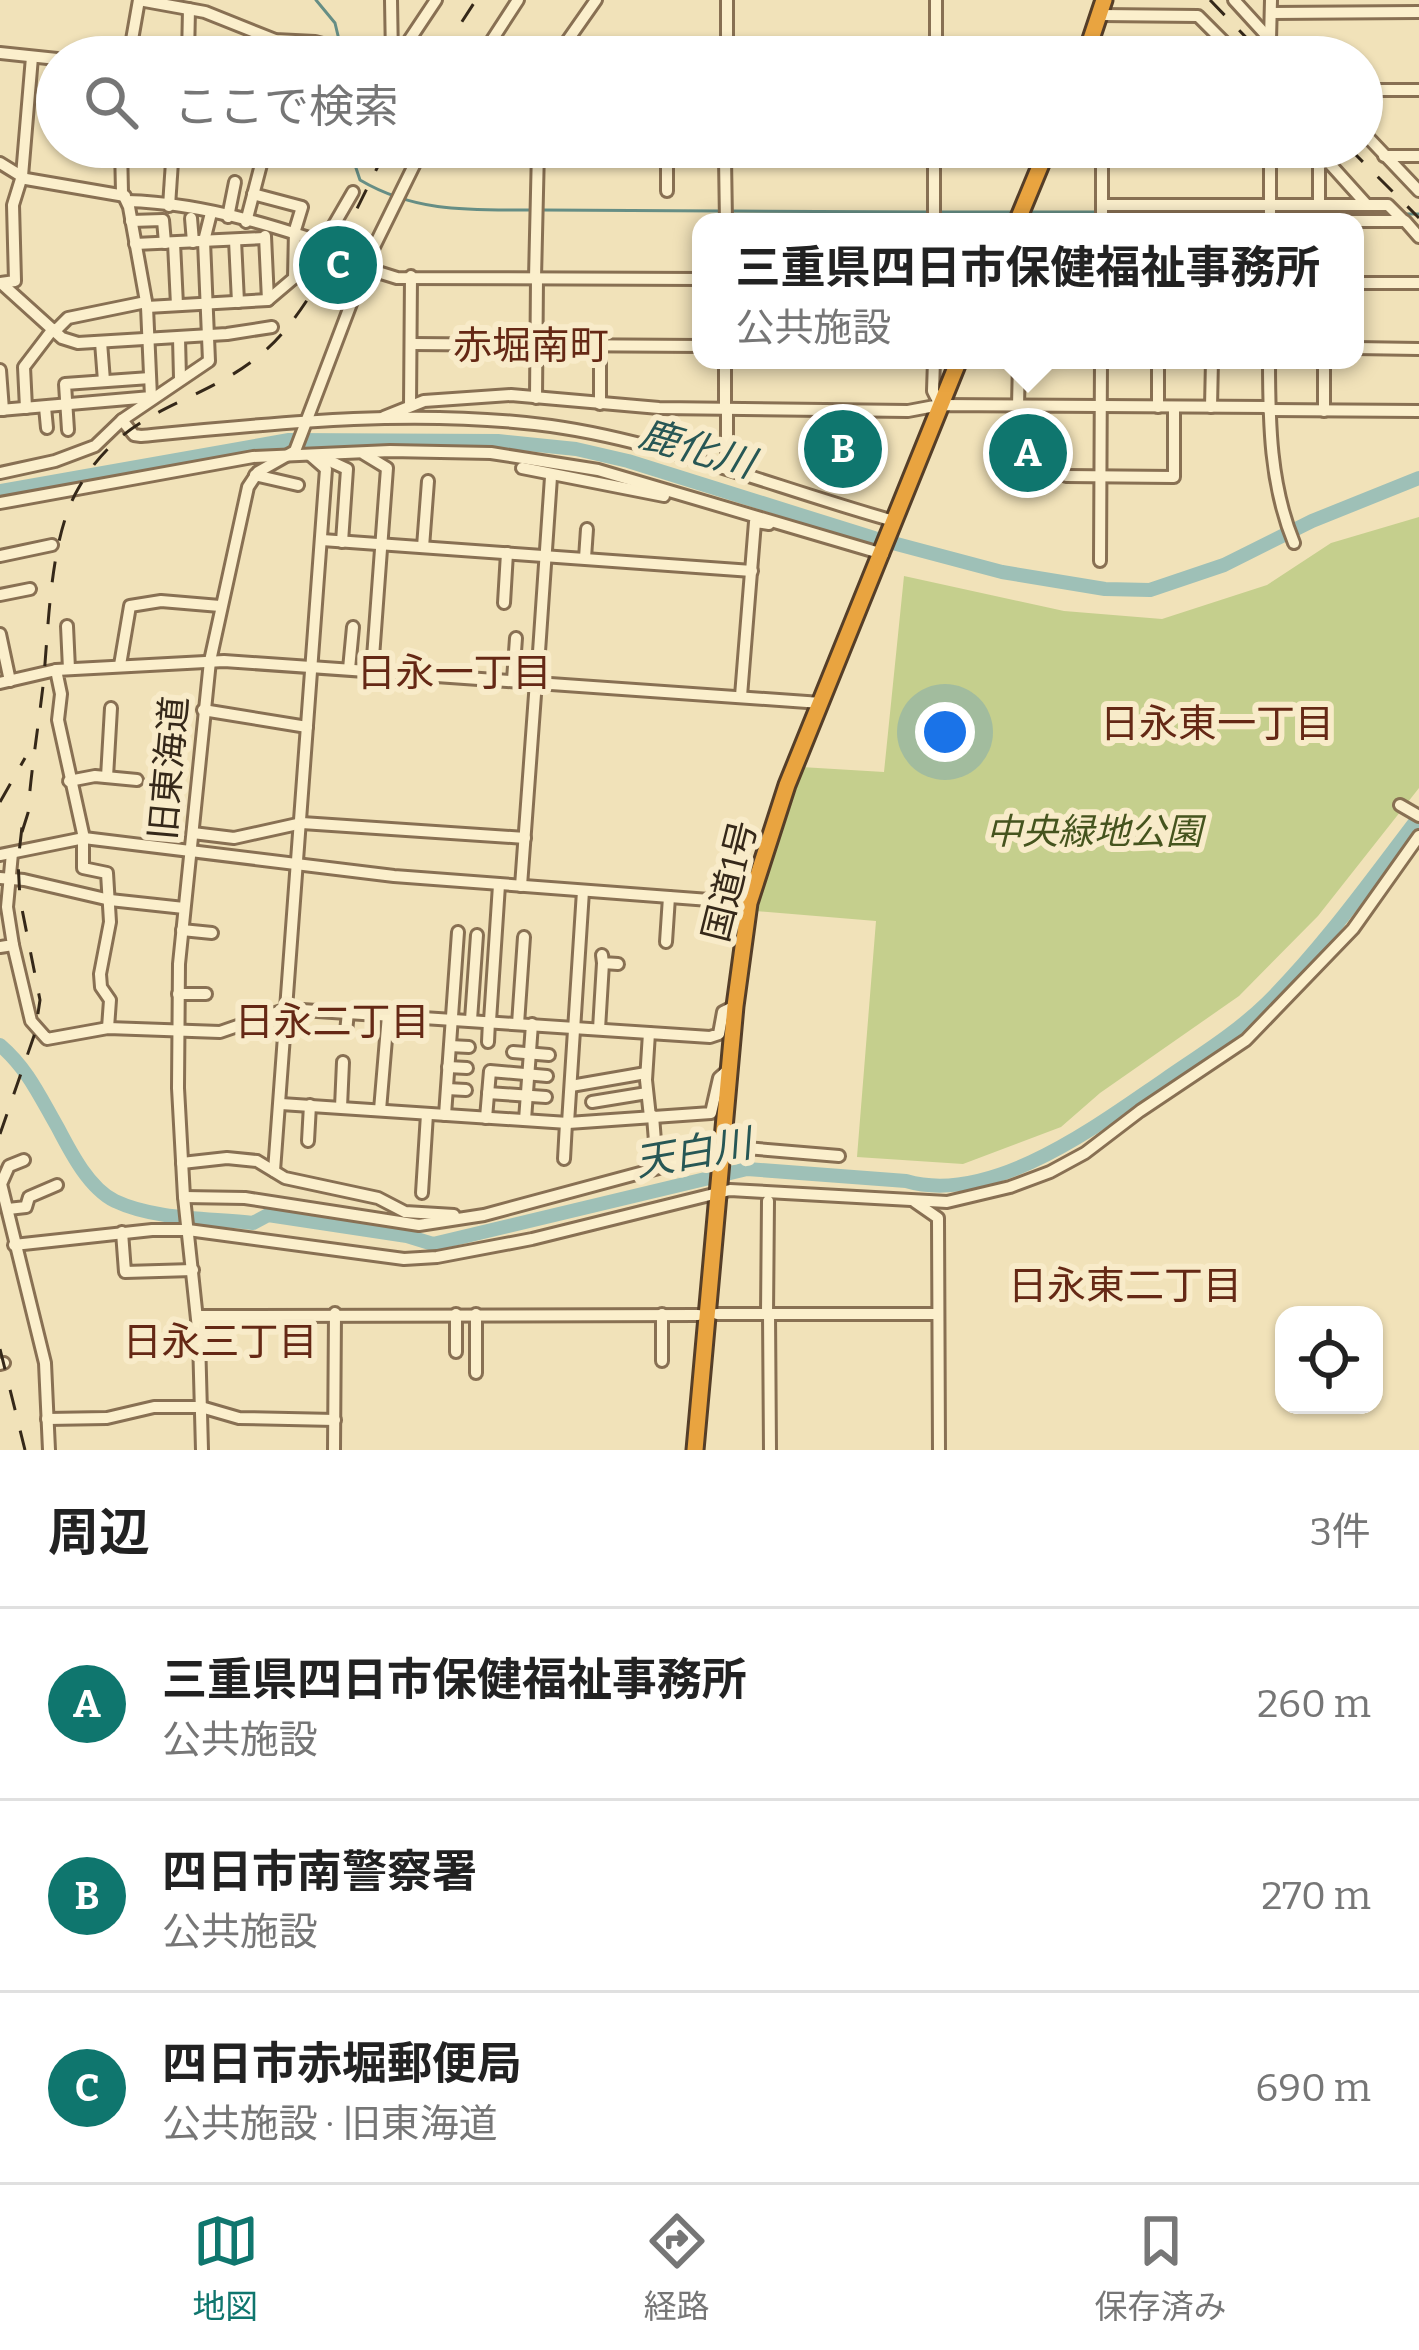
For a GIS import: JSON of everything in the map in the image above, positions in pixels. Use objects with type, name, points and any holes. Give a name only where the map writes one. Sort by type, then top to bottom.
[{"type":"highway","points":[[1022,213],[1040,168]]},
{"type":"highway","name":"国道1号","points":[[695,1450],[748,903],[770,832],[955,369]]},
{"type":"street","points":[[133,36],[139,0],[224,18],[266,36]]},
{"type":"street","points":[[391,0],[394,36]]},
{"type":"street","points":[[410,36],[436,0]]},
{"type":"street","points":[[495,36],[518,0]]},
{"type":"street","points":[[571,36],[596,0]]},
{"type":"street","points":[[727,0],[727,36]]},
{"type":"street","points":[[935,0],[936,36]]},
{"type":"street","points":[[1234,0],[1266,36]]},
{"type":"street","points":[[1270,36],[1271,6],[1419,12]]},
{"type":"street","points":[[1102,8],[1198,16],[1218,36]]},
{"type":"street","points":[[188,36],[189,9]]},
{"type":"street","points":[[0,53],[36,57]]},
{"type":"street","points":[[1,283],[15,281],[12,218],[22,176],[32,57]]},
{"type":"street","points":[[1383,90],[1419,90]]},
{"type":"street","points":[[1384,156],[1419,156]]},
{"type":"street","points":[[1384,156],[1419,191]]},
{"type":"street","points":[[0,163],[22,176],[211,213],[266,233]]},
{"type":"street","points":[[123,168],[146,304],[151,398]]},
{"type":"street","points":[[169,206],[172,168]]},
{"type":"street","points":[[246,222],[260,168]]},
{"type":"street","points":[[255,475],[293,453],[367,264],[412,168]]},
{"type":"street","points":[[536,398],[538,168]]},
{"type":"street","points":[[667,168],[667,191]]},
{"type":"street","points":[[725,168],[726,213]]},
{"type":"street","points":[[934,168],[934,213]]},
{"type":"street","points":[[1102,168],[1102,213]]},
{"type":"street","points":[[1270,168],[1270,213]]},
{"type":"street","points":[[1319,168],[1319,205]]},
{"type":"street","points":[[1331,168],[1367,205]]},
{"type":"street","points":[[228,217],[236,182]]},
{"type":"street","points":[[324,242],[353,193]]},
{"type":"street","points":[[26,408],[24,367],[68,317],[146,304],[268,300],[294,278],[295,235],[302,207],[253,194]]},
{"type":"street","points":[[1280,213],[1319,205],[1391,208],[1419,237]]},
{"type":"street","points":[[198,242],[211,213]]},
{"type":"street","points":[[0,473],[55,461],[94,446],[151,398],[209,361],[207,304],[191,218]]},
{"type":"street","points":[[1364,219],[1404,221]]},
{"type":"street","points":[[131,221],[164,220],[177,305]]},
{"type":"street","points":[[266,233],[268,300]]},
{"type":"street","points":[[135,244],[266,233],[324,242],[397,278],[692,279]]},
{"type":"street","points":[[235,239],[238,302]]},
{"type":"street","points":[[410,406],[411,276]]},
{"type":"street","points":[[1,283],[70,341],[178,338],[272,328]]},
{"type":"street","points":[[1364,283],[1419,283]]},
{"type":"street","points":[[178,338],[180,378]]},
{"type":"street","points":[[101,342],[104,381]]},
{"type":"street","points":[[411,344],[692,346]]},
{"type":"street","points":[[1364,348],[1419,349]]},
{"type":"street","points":[[600,363],[600,404]]},
{"type":"street","points":[[725,369],[727,464],[758,482]]},
{"type":"street","points":[[934,369],[933,391],[940,405]]},
{"type":"street","points":[[1018,369],[1018,406]]},
{"type":"street","points":[[1100,561],[1101,369]]},
{"type":"street","points":[[1158,369],[1158,407]]},
{"type":"street","points":[[1211,407],[1212,369]]},
{"type":"street","points":[[1269,369],[1282,514],[1294,543]]},
{"type":"street","points":[[1324,369],[1324,411]]},
{"type":"street","points":[[0,370],[1,410],[151,398]]},
{"type":"street","points":[[68,430],[65,384],[150,378]]},
{"type":"street","points":[[376,421],[410,406],[494,396],[726,409],[908,411],[940,405],[1101,405],[1419,411]]},
{"type":"street","points":[[45,406],[47,428]]},
{"type":"street","points":[[1066,476],[1174,477],[1174,407]]},
{"type":"street","points":[[122,420],[140,436],[209,427],[376,421],[471,419],[554,427],[616,440],[894,521]]},
{"type":"street","points":[[360,452],[387,468],[372,670]]},
{"type":"street","points":[[0,507],[253,457],[491,453],[568,464],[883,552]]},
{"type":"street","points":[[274,1172],[326,470],[313,454]]},
{"type":"street","points":[[313,454],[346,469],[342,542]]},
{"type":"street","points":[[522,468],[673,499]]},
{"type":"street","points":[[255,475],[298,485]]},
{"type":"street","name":"旧東海道","points":[[202,1450],[197,1316],[182,1162],[178,994],[210,661],[243,503],[255,475]]},
{"type":"street","points":[[521,886],[551,477]]},
{"type":"street","points":[[423,548],[428,481]]},
{"type":"street","points":[[741,696],[754,522],[785,523]]},
{"type":"street","points":[[585,558],[587,529]]},
{"type":"street","points":[[322,541],[752,571]]},
{"type":"street","points":[[0,556],[52,545]]},
{"type":"street","points":[[504,603],[507,553]]},
{"type":"street","points":[[0,595],[30,589]]},
{"type":"street","points":[[120,665],[130,606],[172,601],[220,607]]},
{"type":"street","points":[[67,626],[58,720],[84,838],[83,868],[106,871],[110,900],[100,974],[110,1000],[108,1028]]},
{"type":"street","points":[[349,669],[352,627]]},
{"type":"street","points":[[0,634],[5,682],[63,669],[210,661],[821,703]]},
{"type":"street","points":[[513,680],[516,638]]},
{"type":"street","points":[[107,777],[111,708]]},
{"type":"street","points":[[203,710],[307,727]]},
{"type":"street","points":[[69,781],[137,780]]},
{"type":"street","points":[[1403,805],[1419,816]]},
{"type":"street","points":[[194,833],[234,838],[301,824],[525,838]]},
{"type":"street","points":[[14,1245],[188,1228],[421,1258],[532,1239],[717,1193],[760,1189],[947,1202],[1010,1187],[1085,1153],[1239,1046],[1353,929],[1419,836]]},
{"type":"street","points":[[735,1006],[723,1012],[716,1036],[524,1028],[490,1021],[470,1024],[287,1010],[220,1032],[108,1028],[45,1038],[32,1021],[6,945],[6,854],[84,838],[298,866],[748,903]]},
{"type":"street","points":[[6,879],[110,900],[184,908]]},
{"type":"street","points":[[488,1042],[499,885]]},
{"type":"street","points":[[564,1159],[584,891]]},
{"type":"street","points":[[666,941],[669,897]]},
{"type":"street","points":[[182,930],[212,933]]},
{"type":"street","points":[[445,1112],[458,932]]},
{"type":"street","points":[[470,1024],[476,935]]},
{"type":"street","points":[[524,938],[524,1028],[530,1053],[525,1120]]},
{"type":"street","points":[[475,953],[494,954]]},
{"type":"street","points":[[599,1029],[603,959],[618,964]]},
{"type":"street","points":[[178,994],[206,994]]},
{"type":"street","points":[[346,1032],[348,1012]]},
{"type":"street","points":[[380,1110],[388,1015]]},
{"type":"street","points":[[649,1033],[647,1094],[657,1167]]},
{"type":"street","points":[[450,1046],[469,1047]]},
{"type":"street","points":[[513,1052],[549,1055]]},
{"type":"street","points":[[340,1107],[344,1062]]},
{"type":"street","points":[[448,1067],[467,1068]]},
{"type":"street","points":[[445,1112],[567,1123],[711,1113],[719,1078],[729,1069]]},
{"type":"street","points":[[486,1118],[490,1071],[547,1076]]},
{"type":"street","points":[[571,1086],[646,1073]]},
{"type":"street","points":[[608,1120],[610,1079]]},
{"type":"street","points":[[447,1089],[466,1090]]},
{"type":"street","points":[[488,1093],[546,1097]]},
{"type":"street","points":[[592,1102],[647,1094]]},
{"type":"street","points":[[280,1104],[427,1114],[464,1110]]},
{"type":"street","points":[[308,1141],[310,1106]]},
{"type":"street","points":[[422,1193],[427,1114]]},
{"type":"street","points":[[184,1198],[245,1198],[398,1224],[442,1222],[722,1149],[839,1156]]},
{"type":"street","points":[[182,1162],[242,1159],[262,1163],[285,1178],[378,1198],[413,1214],[476,1216]]},
{"type":"street","points":[[24,1160],[8,1166],[1,1184],[45,1364],[49,1450]]},
{"type":"street","points":[[6,1210],[26,1207],[29,1197],[57,1185]]},
{"type":"street","points":[[912,1200],[938,1218],[939,1450]]},
{"type":"street","points":[[767,1201],[770,1450]]},
{"type":"street","points":[[122,1232],[125,1272],[193,1270]]},
{"type":"street","points":[[334,1450],[335,1313]]},
{"type":"street","points":[[456,1314],[456,1352]]},
{"type":"street","points":[[476,1314],[476,1373]]},
{"type":"street","points":[[662,1314],[662,1361]]},
{"type":"street","points":[[717,1314],[938,1314]]},
{"type":"street","points":[[197,1316],[698,1315]]},
{"type":"street","points":[[47,1419],[107,1418],[154,1407],[201,1407],[239,1418],[335,1420]]},
{"type":"green space","name":"中央緑地公園","points":[[1419,517],[1419,788],[1318,916],[1239,996],[1100,1093],[1061,1127],[963,1164],[857,1157],[876,921],[756,911],[801,767],[884,772],[904,576],[1064,611],[1162,619],[1267,585],[1331,543]]},
{"type":"waterway","points":[[316,0],[335,23],[338,36]]},
{"type":"waterway","points":[[356,168],[360,180],[423,204],[533,210]]},
{"type":"waterway","points":[[543,210],[719,211]]},
{"type":"waterway","points":[[729,211],[929,212]]},
{"type":"waterway","points":[[939,212],[1013,212]]},
{"type":"waterway","points":[[1029,212],[1097,212]]},
{"type":"waterway","points":[[1107,212],[1265,213]]},
{"type":"waterway","points":[[1364,214],[1391,214]]},
{"type":"waterway","points":[[1401,214],[1419,214]]},
{"type":"waterway","name":"鹿化川","points":[[0,491],[289,440],[498,441],[576,449],[628,461],[874,538],[1002,572],[1105,589],[1150,590],[1224,565],[1312,521],[1419,478]]},
{"type":"waterway","name":"天白川","points":[[0,1045],[26,1074],[97,1188],[115,1201],[165,1215],[253,1223],[268,1215],[433,1244],[747,1169],[939,1186],[973,1182],[1008,1172],[1076,1138],[1242,1025],[1308,959],[1419,817]]},
{"type":"railway","points":[[453,36],[476,0]]},
{"type":"railway","points":[[1210,0],[1245,36]]},
{"type":"railway","points":[[22,832],[28,813],[56,558],[78,489],[97,460],[119,439],[241,369],[285,330],[334,255],[378,168]]},
{"type":"railway","points":[[1369,168],[1419,218]]},
{"type":"railway","points":[[0,802],[25,758]]},
{"type":"railway","points":[[0,1134],[35,1033],[40,1000],[20,899],[23,818]]},
{"type":"railway","points":[[0,1349],[25,1450]]},
{"type":"place","name":"四日市赤堀郵便局","points":[[338,265]]},
{"type":"place","name":"四日市南警察署","points":[[843,449]]},
{"type":"place","name":"三重県四日市保健福祉事務所","points":[[1028,453]]},
{"type":"district","name":"赤堀南町","points":[[531,345]]},
{"type":"district","name":"日永一丁目","points":[[454,672]]},
{"type":"district","name":"日永東一丁目","points":[[1217,723]]},
{"type":"district","name":"日永二丁目","points":[[332,1021]]},
{"type":"district","name":"日永東二丁目","points":[[1125,1285]]},
{"type":"district","name":"日永三丁目","points":[[220,1341]]}]
